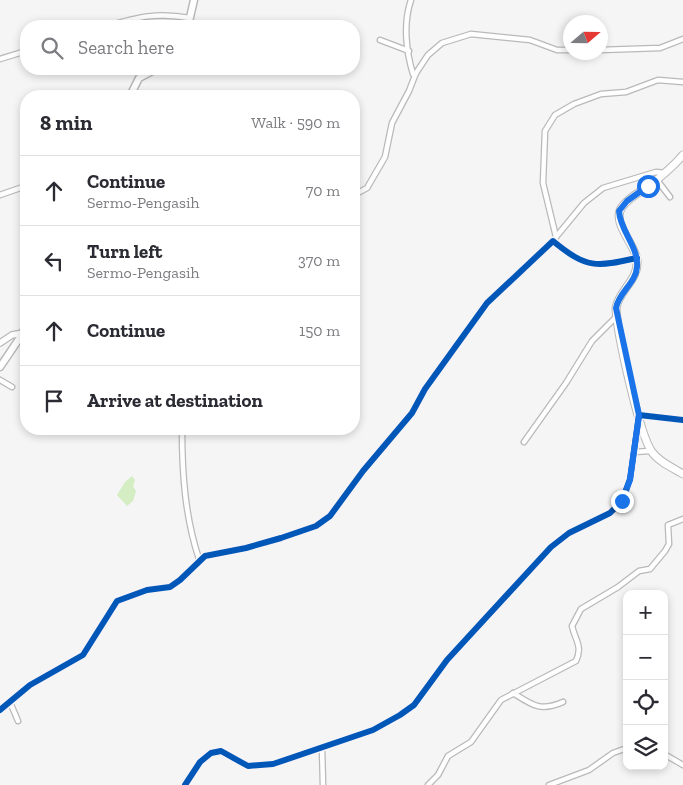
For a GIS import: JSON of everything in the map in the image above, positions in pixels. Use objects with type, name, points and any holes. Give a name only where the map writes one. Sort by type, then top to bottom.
[{"type":"main road","points":[[190,18],[194,0]]},
{"type":"main road","points":[[133,90],[139,78],[145,75]]},
{"type":"main road","points":[[683,155],[657,180],[627,201],[619,211],[625,233],[637,258],[635,275],[617,301],[616,317],[639,415],[652,452],[657,458],[683,474]]},
{"type":"main road","points":[[0,367],[20,337]]},
{"type":"street","points":[[410,0],[405,26],[412,71],[413,74],[416,73]]},
{"type":"street","points":[[130,20],[153,14],[190,18]]},
{"type":"street","points":[[360,192],[366,188],[385,157],[392,123],[416,73],[434,49],[463,35],[523,39],[557,50],[563,50]]},
{"type":"street","points":[[608,50],[660,48],[683,39]]},
{"type":"street","points":[[380,40],[409,51]]},
{"type":"street","points":[[0,59],[20,53]]},
{"type":"street","points":[[637,258],[606,265],[592,265],[572,257],[554,239],[543,183],[545,131],[555,115],[574,104],[601,94],[626,92],[658,80],[683,82]]},
{"type":"street","points":[[0,710],[30,685],[83,655],[117,600],[147,590],[170,587],[180,580],[199,559],[205,556],[246,548],[282,538],[316,526],[330,516],[358,477],[412,412],[425,389],[488,303],[554,239],[584,203],[603,188],[656,172],[665,173]]},
{"type":"street","points":[[657,180],[670,197]]},
{"type":"street","points":[[0,194],[20,188]]},
{"type":"street","points":[[524,442],[566,383],[592,342],[616,317]]},
{"type":"street","points":[[0,343],[20,332]]},
{"type":"street","points":[[0,380],[12,387]]},
{"type":"street","points":[[185,785],[204,757],[216,751],[228,754],[248,766],[282,762],[373,730],[414,705],[447,660],[551,547],[569,533],[599,519],[617,507],[628,489],[639,415],[683,420]]},
{"type":"street","points":[[182,435],[184,484],[192,539],[199,559]]},
{"type":"street","points":[[634,452],[642,450],[652,452]]},
{"type":"street","points":[[428,785],[438,775],[448,756],[471,742],[501,700],[576,661],[580,651],[572,626],[577,613],[639,571],[650,569],[666,551],[669,544],[668,525],[683,519]]},
{"type":"street","points":[[513,693],[543,708],[563,702]]},
{"type":"street","points":[[10,702],[18,721]]},
{"type":"street","points":[[322,748],[323,785]]},
{"type":"street","points":[[549,785],[589,770],[613,753],[623,749]]},
{"type":"street","points":[[668,756],[683,765]]},
{"type":"green space","points":[[132,476],[135,480],[133,486],[136,491],[133,501],[127,506],[117,495],[125,482]]},
{"type":"cycle path","points":[[0,710],[30,685],[83,655],[117,601],[147,590],[170,587],[205,556],[246,548],[281,538],[316,526],[330,516],[363,471],[412,413],[425,389],[487,303],[553,241],[575,257],[592,263],[611,263],[637,258]]},
{"type":"cycle path","points":[[185,785],[200,762],[211,753],[221,751],[248,766],[273,764],[373,730],[414,705],[447,660],[551,547],[569,533],[610,513],[622,501],[630,479],[639,415],[683,420]]},
{"type":"route","points":[[622,501],[630,480],[639,415],[616,317],[617,301],[635,275],[637,258],[625,233],[619,211],[627,201],[648,186]]}]
